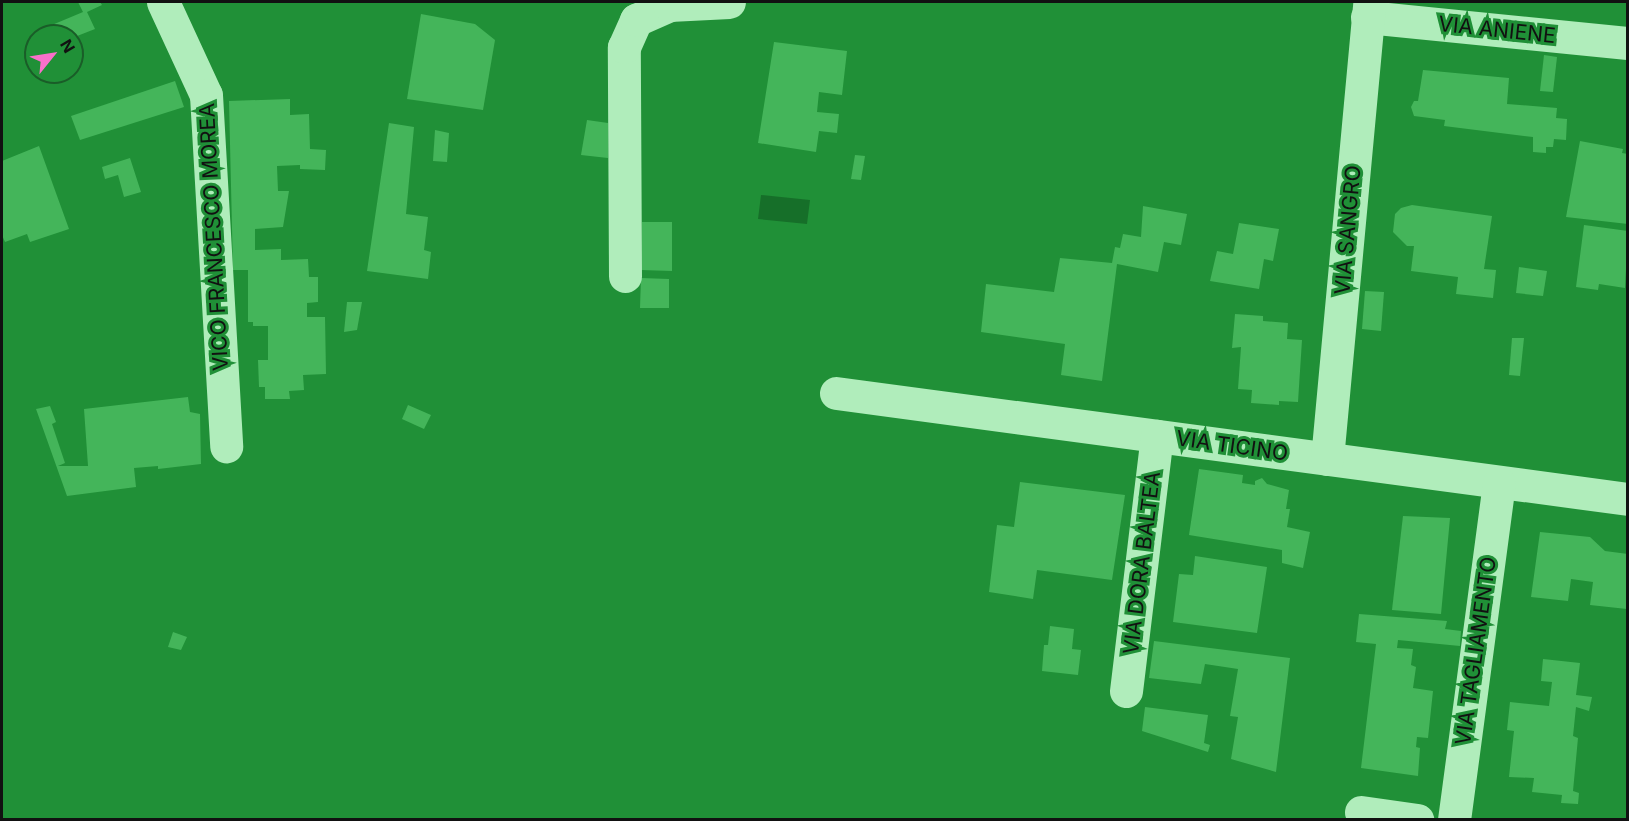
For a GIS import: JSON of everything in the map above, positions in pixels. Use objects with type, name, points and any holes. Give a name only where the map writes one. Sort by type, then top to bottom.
[{"type":"street","name":"VICO FRANCESCO MOREA","points":[[163,2],[206,95],[226,446]]},
{"type":"street","points":[[625,276],[624,47],[636,20],[669,5],[729,2]]},
{"type":"street","name":"VIA ANIENE","points":[[1368,9],[1628,44]]},
{"type":"street","name":"VIA SANGRO","points":[[1327,459],[1368,9]]},
{"type":"street","name":"VIA TICINO","points":[[836,393],[1628,499]]},
{"type":"street","name":"VIA DORA BALTEA","points":[[1126,691],[1157,436]]},
{"type":"street","name":"VIA TAGLIAMENTO","points":[[1454,819],[1499,483]]},
{"type":"street","points":[[1361,812],[1417,819]]},
{"type":"shaded area","points":[[761,195],[810,200],[807,224],[758,219]]},
{"type":"building","points":[[78,2],[100,2],[102,5],[87,12],[95,29],[84,33],[84,24],[54,24],[83,12]]},
{"type":"building","points":[[421,14],[475,24],[495,40],[483,110],[407,99]]},
{"type":"building","points":[[774,42],[847,51],[842,95],[819,92],[817,112],[839,114],[837,133],[819,131],[816,152],[758,143]]},
{"type":"building","points":[[1544,55],[1557,57],[1553,92],[1540,91]]},
{"type":"building","points":[[1423,70],[1509,78],[1507,104],[1557,108],[1556,118],[1567,119],[1566,140],[1554,139],[1553,147],[1546,147],[1546,153],[1533,152],[1533,137],[1444,126],[1445,120],[1414,116],[1411,107],[1414,101],[1418,101]]},
{"type":"building","points":[[175,81],[184,107],[80,140],[71,116]]},
{"type":"building","points":[[290,99],[290,115],[309,114],[310,149],[326,150],[325,170],[300,169],[300,165],[277,166],[278,191],[289,191],[283,227],[255,229],[255,250],[281,249],[281,260],[308,259],[309,277],[318,277],[318,302],[307,303],[307,317],[325,317],[326,374],[303,375],[304,390],[289,391],[290,399],[265,399],[265,387],[259,387],[258,360],[268,360],[268,326],[253,326],[253,322],[248,322],[248,270],[233,270],[229,101]]},
{"type":"building","points":[[587,120],[608,123],[608,158],[581,155]]},
{"type":"building","points":[[389,123],[414,127],[406,214],[428,217],[424,250],[431,252],[428,279],[367,271]]},
{"type":"building","points":[[435,130],[449,133],[447,162],[433,161]]},
{"type":"building","points":[[1580,141],[1623,149],[1622,153],[1628,154],[1628,224],[1566,217]]},
{"type":"building","points":[[39,146],[69,229],[30,242],[27,234],[5,242],[2,235],[2,161]]},
{"type":"building","points":[[855,155],[865,156],[861,180],[851,179]]},
{"type":"building","points":[[130,158],[141,192],[124,197],[118,175],[105,179],[102,167]]},
{"type":"building","points":[[1412,205],[1492,216],[1484,269],[1496,270],[1493,298],[1456,294],[1458,277],[1411,271],[1414,246],[1407,246],[1393,232],[1395,214],[1401,208]]},
{"type":"building","points":[[1143,206],[1187,214],[1181,245],[1164,242],[1158,272],[1117,264],[1102,381],[1061,375],[1065,344],[981,332],[986,284],[1054,292],[1060,258],[1112,263],[1115,247],[1120,248],[1123,234],[1141,237]]},
{"type":"building","points":[[642,222],[672,222],[672,271],[641,270]]},
{"type":"building","points":[[1239,223],[1279,229],[1273,261],[1264,259],[1259,289],[1210,281],[1217,251],[1233,254]]},
{"type":"building","points":[[1584,225],[1628,231],[1625,288],[1599,284],[1598,290],[1576,287]]},
{"type":"building","points":[[1519,267],[1547,271],[1543,296],[1516,293]]},
{"type":"building","points":[[641,278],[669,279],[669,308],[640,308]]},
{"type":"building","points":[[1365,291],[1384,292],[1381,331],[1362,329]]},
{"type":"building","points":[[347,302],[362,302],[357,330],[344,332]]},
{"type":"building","points":[[1235,314],[1263,316],[1263,321],[1288,323],[1287,339],[1302,340],[1298,402],[1279,401],[1279,405],[1251,403],[1252,390],[1238,389],[1241,347],[1232,348]]},
{"type":"building","points":[[1512,338],[1524,338],[1520,376],[1509,375]]},
{"type":"building","points":[[188,397],[190,412],[200,414],[201,464],[158,469],[158,466],[134,468],[136,487],[67,496],[36,409],[50,406],[56,422],[52,424],[65,463],[58,466],[88,466],[84,409]]},
{"type":"building","points":[[408,405],[431,415],[424,429],[402,419]]},
{"type":"building","points":[[1199,469],[1243,475],[1242,483],[1255,485],[1255,481],[1262,478],[1267,484],[1289,490],[1286,509],[1290,509],[1287,527],[1310,532],[1303,568],[1282,563],[1282,550],[1189,535]]},
{"type":"building","points":[[1020,482],[1125,495],[1112,580],[1037,570],[1033,599],[989,592],[997,525],[1014,527]]},
{"type":"building","points":[[1403,516],[1450,518],[1441,614],[1392,610]]},
{"type":"building","points":[[1540,532],[1590,537],[1605,551],[1628,554],[1627,609],[1590,605],[1593,582],[1571,579],[1568,601],[1531,597]]},
{"type":"building","points":[[1195,556],[1267,567],[1257,633],[1173,622],[1179,574],[1193,575]]},
{"type":"building","points":[[1359,614],[1447,621],[1445,629],[1461,631],[1460,646],[1398,640],[1397,648],[1413,649],[1411,665],[1416,667],[1413,688],[1433,691],[1428,738],[1417,737],[1416,747],[1420,748],[1418,776],[1361,768],[1376,644],[1356,642]]},
{"type":"building","points":[[1050,626],[1074,629],[1072,649],[1081,650],[1078,675],[1042,671],[1044,645],[1048,645]]},
{"type":"building","points":[[173,632],[187,637],[181,650],[168,647]]},
{"type":"building","points":[[1154,641],[1290,658],[1276,772],[1231,759],[1238,717],[1230,716],[1238,669],[1205,664],[1201,684],[1149,678]]},
{"type":"building","points":[[1543,659],[1580,663],[1576,695],[1592,697],[1589,711],[1576,707],[1573,736],[1578,738],[1573,791],[1579,793],[1578,804],[1561,803],[1562,795],[1532,792],[1534,778],[1509,777],[1514,731],[1507,730],[1510,702],[1549,706],[1552,682],[1541,681]]},
{"type":"building","points":[[1145,707],[1208,715],[1204,743],[1210,745],[1208,752],[1142,731]]}]
